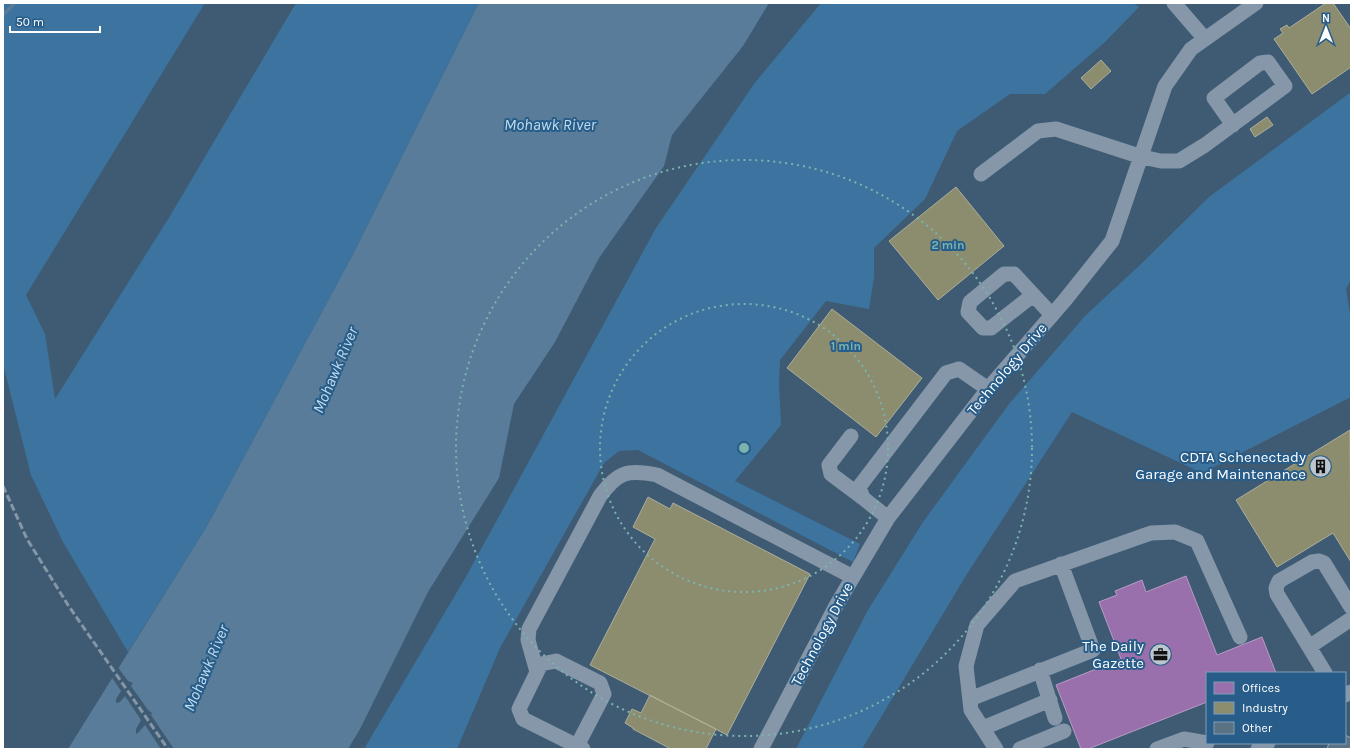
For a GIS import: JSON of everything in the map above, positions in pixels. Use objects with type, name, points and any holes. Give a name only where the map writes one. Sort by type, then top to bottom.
[{"type":"street","points":[[1174,3],[1206,39]]},
{"type":"street","name":"Technology Drive","points":[[761,749],[853,577],[888,518],[988,389],[1052,316],[1112,241],[1142,157],[1164,86],[1191,49],[1256,3]]},
{"type":"street","points":[[981,174],[1038,131],[1056,129],[1142,157],[1161,161],[1178,161],[1206,145],[1233,125],[1285,86],[1268,62],[1260,63],[1214,98],[1233,125]]},
{"type":"street","points":[[1033,295],[1052,316]]},
{"type":"street","points":[[863,498],[859,487],[946,373],[959,369],[988,389]]},
{"type":"street","points":[[851,436],[829,465],[830,474],[888,518]]},
{"type":"street","points":[[537,672],[528,640],[529,629],[600,496],[613,479],[621,475],[639,472],[657,476],[853,577]]},
{"type":"street","points":[[996,749],[971,710],[966,666],[977,625],[1015,580],[1151,533],[1175,532],[1197,541],[1240,636]]},
{"type":"street","points":[[1324,672],[1277,594],[1276,588],[1279,581],[1312,562],[1319,561],[1324,563],[1351,607]]},
{"type":"street","points":[[970,699],[1093,650],[1062,564]]},
{"type":"street","points":[[1309,646],[1351,620]]},
{"type":"street","points":[[556,661],[600,683],[604,694],[580,748],[523,718],[519,708],[541,664],[556,661]]},
{"type":"street","points":[[1040,670],[1056,718]]},
{"type":"street","points":[[983,728],[1050,700]]},
{"type":"street","points":[[1020,749],[1064,730]]},
{"type":"street","points":[[1157,749],[1184,739],[1206,743]]},
{"type":"shaded area","points":[[3,3],[205,3],[26,295],[45,334],[55,399],[170,216],[296,3],[479,3],[351,258],[207,526],[128,652],[63,542],[31,475],[3,364]]},
{"type":"shaded area","points":[[821,3],[1133,3],[1139,7],[1105,42],[1045,94],[1010,94],[957,131],[925,199],[874,248],[874,277],[869,309],[826,301],[780,360],[779,384],[781,425],[735,481],[860,544],[853,562],[638,450],[619,451],[604,463],[500,648],[457,749],[364,749],[467,575],[656,228],[754,84]]},
{"type":"shaded area","points":[[1351,92],[1351,280],[1346,289],[1351,320],[1351,397],[1202,473],[1072,412],[967,574],[862,749],[796,749],[868,610],[923,522],[1009,404],[1085,316],[1140,265],[1209,197]]},
{"type":"water","name":"Mohawk River","points":[[479,3],[769,3],[743,46],[672,135],[664,166],[599,258],[555,342],[514,404],[499,478],[428,592],[360,729],[348,749],[68,749],[207,526],[351,258]]},
{"type":"pier","points":[[117,666],[128,681],[133,683],[131,686],[148,710],[152,713],[151,715],[174,749],[161,749],[145,725],[136,734],[136,729],[141,720],[125,696],[120,702],[116,703],[116,699],[121,691],[111,676]]},
{"type":"building: Offices","points":[[1186,576],[1217,655],[1262,637],[1276,672],[1206,672],[1206,702],[1088,749],[1081,749],[1056,685],[1121,659],[1099,602],[1117,595],[1115,591],[1142,580],[1146,592]]},
{"type":"building: Industry","points":[[1326,3],[1333,3],[1351,29],[1351,67],[1312,94],[1274,39],[1283,33],[1280,29],[1287,25],[1289,28]]},
{"type":"building: Industry","points":[[1101,60],[1111,71],[1091,89],[1081,78]]},
{"type":"building: Industry","points":[[1267,117],[1273,125],[1255,137],[1250,129]]},
{"type":"building: Industry","points":[[956,187],[1004,246],[938,300],[889,241]]},
{"type":"building: Industry","points":[[832,309],[922,378],[876,437],[787,368]]},
{"type":"building: Industry","name":"CDTA Schenectady Garage and Maintenance","points":[[1350,430],[1351,562],[1333,533],[1277,567],[1236,500]]},
{"type":"building: Industry","points":[[648,497],[670,509],[673,503],[810,574],[727,735],[590,665],[655,539],[633,527]]},
{"type":"building: Industry","points":[[650,695],[716,729],[706,749],[671,749],[633,729],[625,723],[632,709],[641,713]]},
{"type":"building: Other","points":[[1346,736],[1351,738],[1351,749],[1327,749],[1329,744],[1346,744]]},
{"type":"waterway","points":[[3,15],[15,3]]},
{"type":"railway","points":[[3,486],[27,539],[68,605],[168,749]]},
{"type":"place","name":"CDTA Schenectady Garage and Maintenance","points":[[1321,466]]},
{"type":"place","name":"The Daily Gazette","points":[[1160,655]]}]
